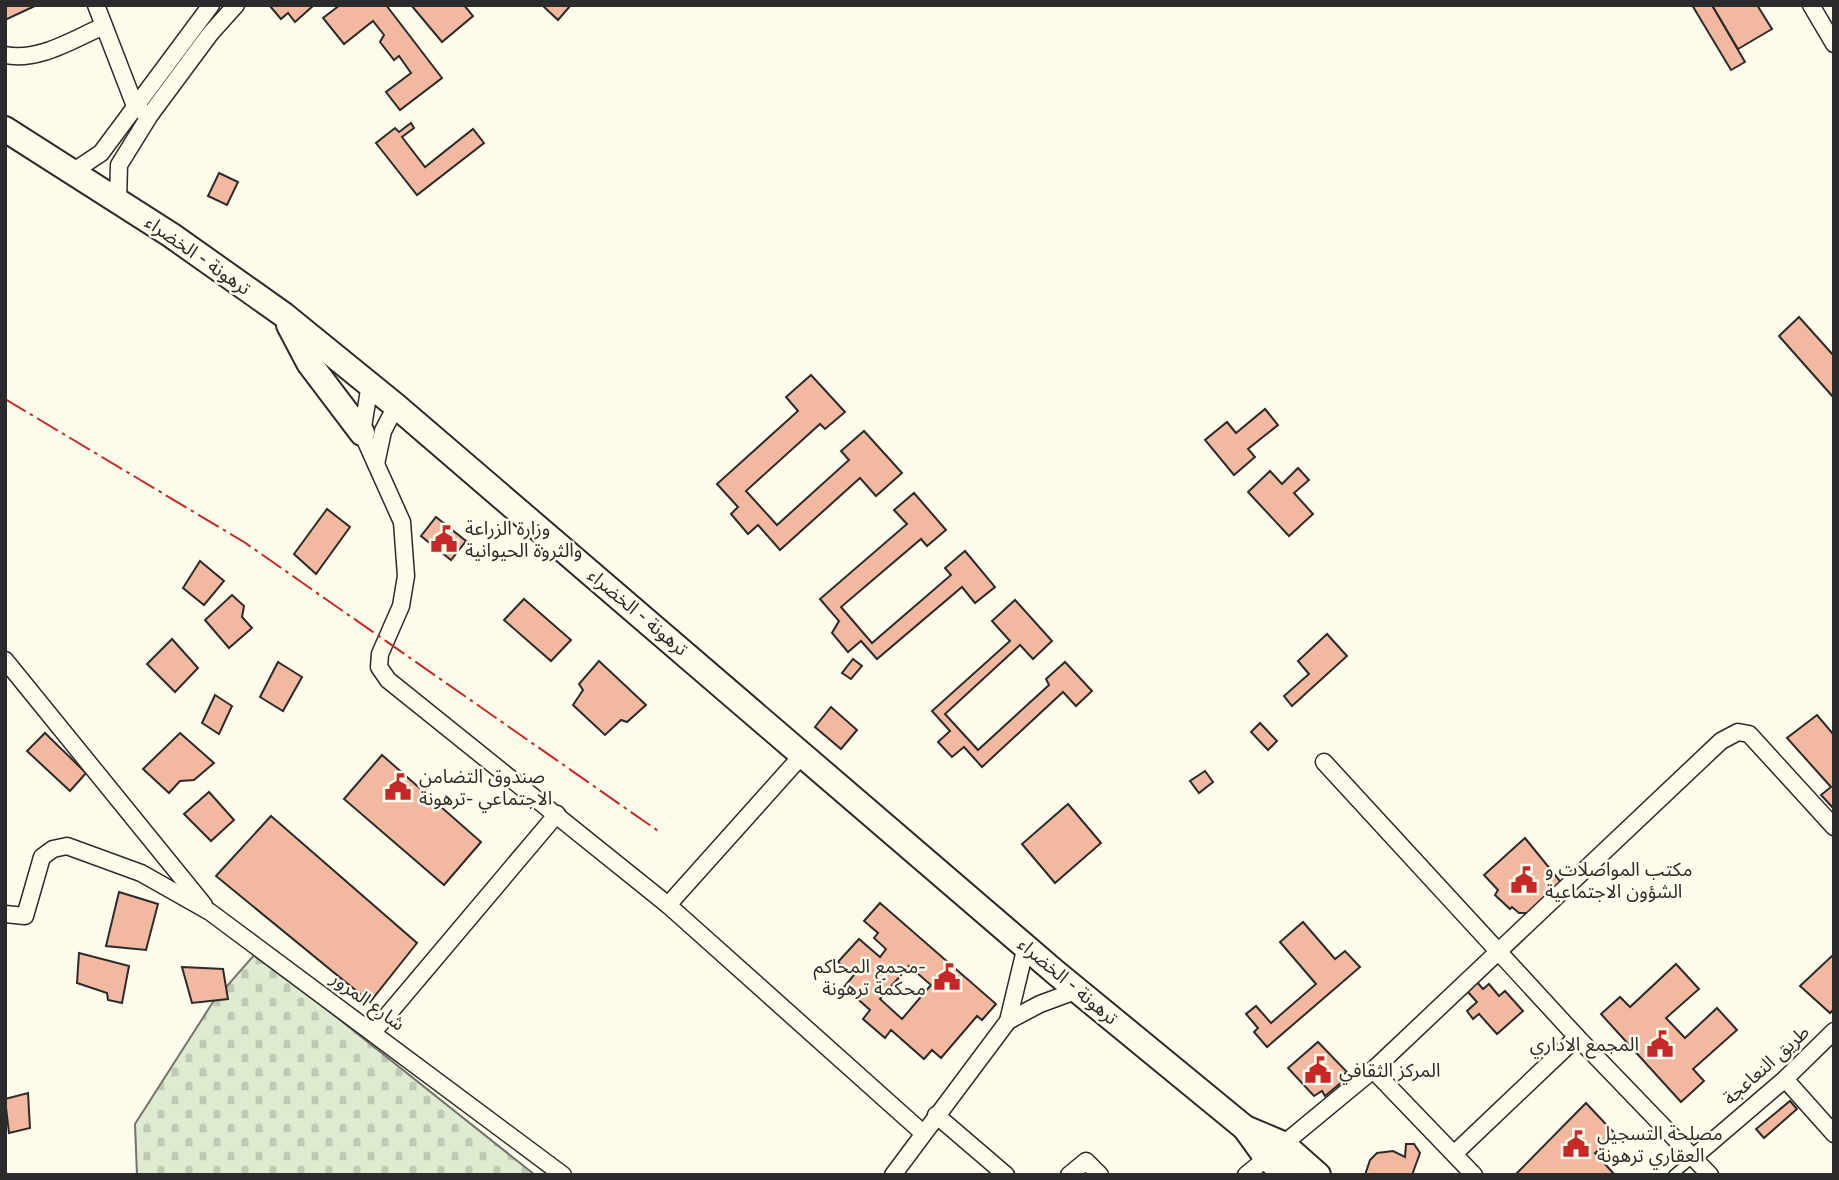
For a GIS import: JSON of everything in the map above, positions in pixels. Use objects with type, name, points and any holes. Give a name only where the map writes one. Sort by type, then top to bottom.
[{"type":"highway","name":"ترهونة - الخضراء","points":[[5,129],[118,200],[284,315],[370,384],[804,753],[1026,946],[1274,1150]]},
{"type":"highway","points":[[284,315],[309,363],[362,433]]},
{"type":"highway","points":[[1274,1150],[1286,1175]]},
{"type":"highway","points":[[1274,1150],[1318,1175]]},
{"type":"street","points":[[96,5],[135,106],[150,116]]},
{"type":"street","points":[[74,172],[101,153],[211,5]]},
{"type":"street","points":[[118,200],[119,165],[150,116],[210,34],[236,5]]},
{"type":"street","points":[[1811,5],[1834,44]]},
{"type":"street","points":[[5,55],[21,58],[50,50],[104,26]]},
{"type":"street","points":[[370,384],[362,433],[402,522],[406,576],[401,606],[380,654],[379,667],[388,680],[668,905],[923,1133]]},
{"type":"street","points":[[376,464],[383,430],[396,406]]},
{"type":"street","points":[[5,660],[210,912]]},
{"type":"street","points":[[1246,1175],[1373,1070],[1721,741],[1738,732],[1749,734],[1834,827]]},
{"type":"street","points":[[668,905],[804,753]]},
{"type":"street","points":[[1324,762],[1498,953],[1695,1156],[1710,1175]]},
{"type":"street","points":[[374,1031],[557,814]]},
{"type":"street","name":"شارع المرور","points":[[5,914],[25,916],[42,857],[53,849],[67,846],[141,873],[210,912],[374,1031],[563,1175]]},
{"type":"street","points":[[893,1175],[1008,1021],[1026,946]]},
{"type":"street","points":[[1008,1021],[1040,1004],[1078,990]]},
{"type":"street","name":"طريق النعاعجة","points":[[1695,1156],[1785,1079],[1834,1031]]},
{"type":"street","points":[[1455,1153],[1577,1037]]},
{"type":"street","points":[[1373,1070],[1474,1175]]},
{"type":"street","points":[[1785,1079],[1834,1134]]},
{"type":"street","points":[[936,1115],[1006,1175]]},
{"type":"street","points":[[1069,1175],[1086,1161],[1100,1175]]},
{"type":"lane","points":[[1673,1175],[1695,1156]]},
{"type":"green space","points":[[256,953],[535,1175],[137,1175],[135,1124],[213,1002]]},
{"type":"building","points":[[5,5],[37,5],[5,20]]},
{"type":"building","points":[[269,5],[314,5],[295,22],[288,13],[281,19]]},
{"type":"building","points":[[340,5],[386,5],[442,78],[400,110],[386,92],[411,73],[399,56],[394,60],[380,42],[384,35],[373,21],[344,44],[323,18]]},
{"type":"building","points":[[411,5],[464,5],[473,16],[442,42]]},
{"type":"building","points":[[542,5],[571,5],[558,20]]},
{"type":"building","points":[[1692,5],[1712,5],[1745,62],[1731,70]]},
{"type":"building","points":[[1712,5],[1739,5],[1751,25],[1731,37]]},
{"type":"building","points":[[1712,5],[1757,5],[1772,29],[1738,49]]},
{"type":"building","points":[[411,123],[414,128],[402,137],[425,167],[473,129],[484,143],[417,195],[376,143],[395,128],[399,132]]},
{"type":"building","points":[[219,173],[238,182],[227,205],[208,196]]},
{"type":"building","points":[[1799,317],[1834,356],[1834,398],[1779,336]]},
{"type":"building","points":[[811,375],[845,412],[825,429],[820,424],[746,491],[777,525],[849,460],[841,451],[864,431],[902,473],[876,496],[860,478],[780,550],[758,525],[748,534],[731,514],[738,507],[717,484],[798,411],[786,397]]},
{"type":"building","points":[[1265,409],[1278,425],[1248,449],[1255,457],[1234,475],[1205,440],[1227,422],[1236,433]]},
{"type":"building","points":[[1298,468],[1309,480],[1294,493],[1313,514],[1289,536],[1248,492],[1270,471],[1282,484]]},
{"type":"building","points":[[914,493],[946,530],[927,546],[921,539],[841,607],[872,643],[951,575],[945,568],[965,551],[995,587],[975,603],[962,587],[877,659],[861,641],[848,652],[832,633],[839,621],[820,599],[907,524],[894,510]]},
{"type":"building","points":[[327,509],[350,527],[316,574],[294,554]]},
{"type":"building","name":"وزارة الزراعة والثروة الحيوانية","points":[[436,517],[466,541],[451,560],[421,536]]},
{"type":"building","points":[[200,561],[224,581],[204,605],[183,588]]},
{"type":"building","points":[[232,595],[244,606],[242,617],[252,628],[229,648],[205,620]]},
{"type":"building","points":[[524,599],[571,640],[551,661],[504,620]]},
{"type":"building","points":[[1015,600],[1052,641],[1033,659],[1020,645],[945,714],[978,750],[1049,685],[1046,679],[1065,662],[1092,691],[1076,706],[1063,692],[982,767],[964,747],[952,757],[938,742],[950,731],[932,711],[1010,641],[992,621]]},
{"type":"building","points":[[1327,634],[1347,656],[1292,706],[1284,696],[1309,674],[1298,661]]},
{"type":"building","points":[[172,639],[198,668],[175,692],[147,664]]},
{"type":"building","points":[[853,659],[862,666],[851,679],[842,673]]},
{"type":"building","points":[[599,661],[646,705],[627,722],[621,720],[605,735],[573,705],[583,690],[579,684]]},
{"type":"building","points":[[278,662],[302,677],[283,711],[260,697]]},
{"type":"building","points":[[215,695],[232,706],[219,734],[202,723]]},
{"type":"building","points":[[831,707],[857,730],[841,749],[815,727]]},
{"type":"building","points":[[1817,715],[1834,735],[1834,809],[1821,795],[1831,787],[1787,738]]},
{"type":"building","points":[[1260,723],[1277,741],[1268,750],[1251,732]]},
{"type":"building","points":[[45,733],[86,773],[70,791],[27,751]]},
{"type":"building","points":[[180,733],[214,763],[194,780],[180,781],[169,793],[143,769]]},
{"type":"building","points":[[382,755],[481,842],[444,885],[344,799]]},
{"type":"building","points":[[1205,771],[1213,782],[1199,793],[1190,781]]},
{"type":"building","points":[[209,792],[234,820],[211,841],[184,814]]},
{"type":"building","points":[[1068,804],[1101,843],[1055,883],[1022,844]]},
{"type":"building","points":[[271,816],[417,943],[370,1002],[216,876]]},
{"type":"building","name":"مكتب المواصلات و الشؤون الاجتماعية","points":[[1525,838],[1564,886],[1529,913],[1519,913],[1512,907],[1510,909],[1495,895],[1498,890],[1484,875]]},
{"type":"building","points":[[119,892],[158,904],[146,950],[106,946]]},
{"type":"building","points":[[880,903],[996,1004],[982,1020],[977,1016],[941,1058],[932,1050],[924,1059],[891,1030],[885,1038],[863,1019],[870,1010],[844,987],[854,975],[838,962],[859,939],[880,957],[886,949],[874,938],[878,933],[864,921]],"holes":[[[909,966],[931,985],[902,1019],[880,999]]]},
{"type":"building","points":[[1303,922],[1335,959],[1345,951],[1360,967],[1267,1047],[1254,1032],[1258,1028],[1246,1014],[1256,1006],[1271,1023],[1316,984],[1280,942]]},
{"type":"building","points":[[79,953],[129,966],[122,1003],[108,1000],[107,993],[77,983]]},
{"type":"building","points":[[1834,954],[1834,1009],[1830,1013],[1800,986]]},
{"type":"building","points":[[1676,964],[1699,989],[1666,1018],[1685,1038],[1717,1008],[1737,1030],[1693,1069],[1704,1081],[1681,1102],[1601,1014],[1620,997],[1630,1007]]},
{"type":"building","points":[[182,967],[223,969],[228,999],[192,1003]]},
{"type":"building","points":[[1477,982],[1483,989],[1489,984],[1499,996],[1505,991],[1523,1011],[1497,1034],[1479,1014],[1473,1019],[1467,1011],[1477,1002],[1467,991]]},
{"type":"building","name":"المركز الثقافي","points":[[1318,1042],[1347,1072],[1339,1077],[1342,1082],[1325,1096],[1322,1091],[1314,1096],[1288,1068]]},
{"type":"building","points":[[28,1093],[30,1128],[9,1133],[5,1099]]},
{"type":"building","points":[[1790,1101],[1797,1109],[1764,1138],[1756,1129]]},
{"type":"building","name":"مصلحة التسجيل العقاري ترهونة","points":[[1586,1103],[1616,1135],[1595,1153],[1615,1175],[1515,1175]]},
{"type":"building","points":[[1406,1144],[1414,1144],[1420,1153],[1412,1175],[1365,1175],[1370,1160],[1377,1153],[1393,1151],[1405,1157]]},
{"type":"power","points":[[5,399],[244,542],[661,833]]},
{"type":"place","name":"وزارة الزراعة والثروة الحيوانية","points":[[444,539]]},
{"type":"place","name":"صندوق التضامن الاجتماعي -ترهونة","points":[[398,787]]},
{"type":"place","name":"مكتب المواصلات و الشؤون الاجتماعية","points":[[1524,880]]},
{"type":"place","name":"مجمع المحاكم- محكمة ترهونة","points":[[947,977]]},
{"type":"place","name":"المجمع الاداري","points":[[1660,1044]]},
{"type":"place","name":"المركز الثقافي","points":[[1318,1070]]},
{"type":"place","name":"مصلحة التسجيل العقاري ترهونة","points":[[1576,1144]]}]
